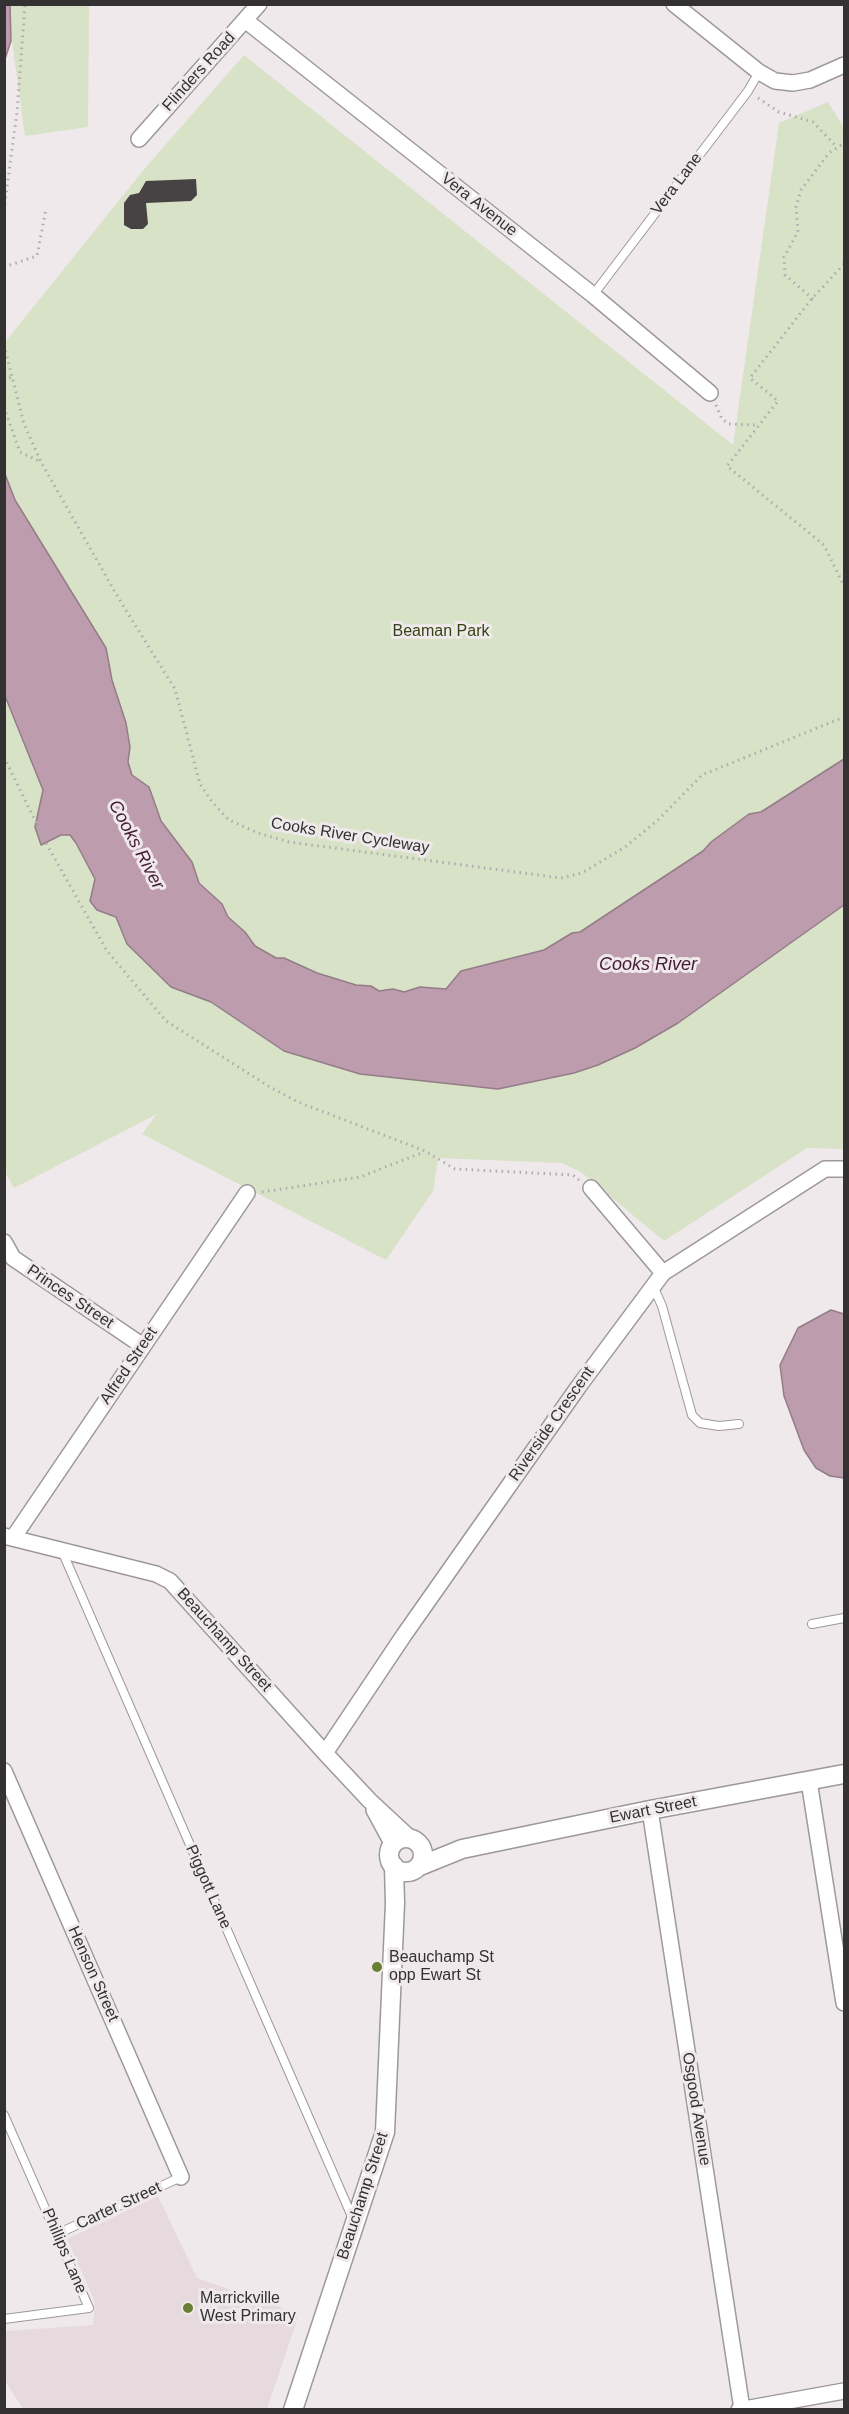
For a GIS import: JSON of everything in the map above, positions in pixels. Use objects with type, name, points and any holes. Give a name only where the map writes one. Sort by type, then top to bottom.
[{"type":"street","name":"Flinders Road","points":[[139,139],[259,4]]},
{"type":"street","points":[[674,4],[759,72],[775,81],[793,83],[810,80],[844,65]]},
{"type":"street","name":"Vera Avenue","points":[[245,20],[593,295],[710,393]]},
{"type":"street","name":"Riverside Crescent","points":[[325,1753],[404,1635],[658,1279],[825,1169],[844,1169]]},
{"type":"street","points":[[591,1188],[658,1279]]},
{"type":"street","name":"Alfred Street","points":[[9,1537],[247,1193]]},
{"type":"street","name":"Princes Street","points":[[4,1242],[13,1258],[143,1346]]},
{"type":"street","name":"Beauchamp Street","points":[[9,1537],[156,1574],[170,1581],[369,1800],[411,1858],[394,1903],[385,2132],[293,2409]]},
{"type":"street","name":"Henson Street","points":[[4,1771],[182,2177]]},
{"type":"street","name":"Ewart Street","points":[[411,1858],[844,1774]]},
{"type":"street","points":[[809,1781],[844,2003]]},
{"type":"street","name":"Beauchamp Street","points":[[369,1800],[393,1845]]},
{"type":"street","name":"Osgood Avenue","points":[[650,1810],[741,2409]]},
{"type":"street","points":[[393,1845],[390,1856],[411,1858]]},
{"type":"street","points":[[741,2409],[844,2391]]},
{"type":"lane","name":"Vera Lane","points":[[593,295],[748,92],[759,72]]},
{"type":"lane","points":[[658,1279],[662,1306],[692,1415],[700,1423],[719,1426],[740,1424]]},
{"type":"lane","name":"Piggott Lane","points":[[61,1550],[355,2223]]},
{"type":"lane","points":[[812,1624],[844,1618]]},
{"type":"lane","name":"Phillips Lane","points":[[4,2115],[89,2308],[4,2319]]},
{"type":"lane","name":"Carter Street","points":[[57,2234],[182,2177]]},
{"type":"path","points":[[4,210],[17,112],[25,4]]},
{"type":"path","points":[[748,92],[779,112],[813,122],[836,146]]},
{"type":"path","points":[[813,299],[786,275],[784,257],[798,232],[797,199],[820,163],[836,146],[844,143]]},
{"type":"path","points":[[4,267],[37,256],[46,209]]},
{"type":"path","points":[[844,264],[750,378],[778,401],[728,466],[824,545],[844,586]]},
{"type":"path","name":"Cooks River Cycleway","points":[[4,345],[24,424],[41,462],[118,599],[175,689],[201,784],[213,803],[229,819],[258,833],[290,842],[561,878],[582,873],[625,847],[658,820],[702,775],[844,717]]},
{"type":"path","points":[[4,381],[13,376]]},
{"type":"path","points":[[710,393],[725,422],[736,426],[760,425]]},
{"type":"path","points":[[4,407],[20,452],[41,462]]},
{"type":"path","points":[[4,757],[46,843],[107,951],[166,1021],[270,1087],[298,1102],[425,1151],[455,1169],[573,1175],[591,1188]]},
{"type":"path","points":[[247,1193],[360,1177],[425,1151]]},
{"type":"shaded area","name":"Marrickville West Primary","points":[[158,2196],[197,2278],[299,2314],[267,2409],[23,2409],[5,2381],[5,2331],[93,2325],[95,2302],[67,2239]]},
{"type":"green space","points":[[7,5],[89,5],[88,127],[25,136]]},
{"type":"green space","name":"Beaman Park","points":[[244,55],[733,445],[779,123],[828,102],[844,128],[844,759],[761,812],[748,814],[711,842],[704,851],[580,933],[572,933],[544,950],[461,971],[446,989],[420,987],[404,992],[393,989],[379,991],[371,986],[356,985],[317,973],[284,958],[276,958],[255,946],[245,932],[228,917],[222,904],[196,878],[192,862],[161,821],[149,787],[132,775],[128,762],[130,747],[126,723],[112,680],[106,648],[15,500],[5,474],[5,342],[146,167]]},
{"type":"green space","points":[[4,696],[43,790],[35,827],[40,845],[61,835],[70,835],[95,879],[90,901],[97,910],[116,916],[127,944],[171,986],[211,1002],[284,1051],[360,1074],[498,1089],[574,1073],[598,1065],[635,1048],[678,1023],[844,905],[844,1149],[807,1148],[664,1241],[581,1172],[562,1163],[438,1158],[433,1191],[386,1260],[142,1134],[157,1114],[14,1188],[4,1170]]},
{"type":"water","points":[[5,4],[10,5],[11,41],[5,59]]},
{"type":"water","name":"Cooks River","points":[[5,474],[15,500],[106,648],[112,680],[126,723],[130,747],[128,762],[132,775],[149,787],[161,821],[192,862],[199,883],[222,904],[228,917],[245,932],[255,946],[276,958],[284,958],[317,973],[356,985],[371,986],[379,991],[393,989],[404,992],[420,987],[446,989],[461,971],[544,950],[572,933],[580,932],[703,851],[711,842],[749,814],[761,812],[844,759],[844,905],[678,1023],[635,1048],[574,1073],[498,1089],[360,1074],[284,1051],[211,1002],[171,987],[127,944],[116,917],[97,910],[90,901],[95,879],[70,835],[61,835],[41,845],[35,827],[43,790],[5,696]]},
{"type":"water","points":[[831,1310],[844,1314],[844,1478],[830,1476],[816,1468],[804,1450],[784,1396],[780,1365],[798,1328]]},
{"type":"building","points":[[196,179],[197,195],[191,201],[146,203],[148,224],[143,229],[131,229],[124,225],[124,203],[130,195],[139,193],[146,181]]},
{"type":"place","name":"Beauchamp St opp Ewart St","points":[[377,1967]]},
{"type":"place","name":"Marrickville West Primary","points":[[188,2308]]}]
